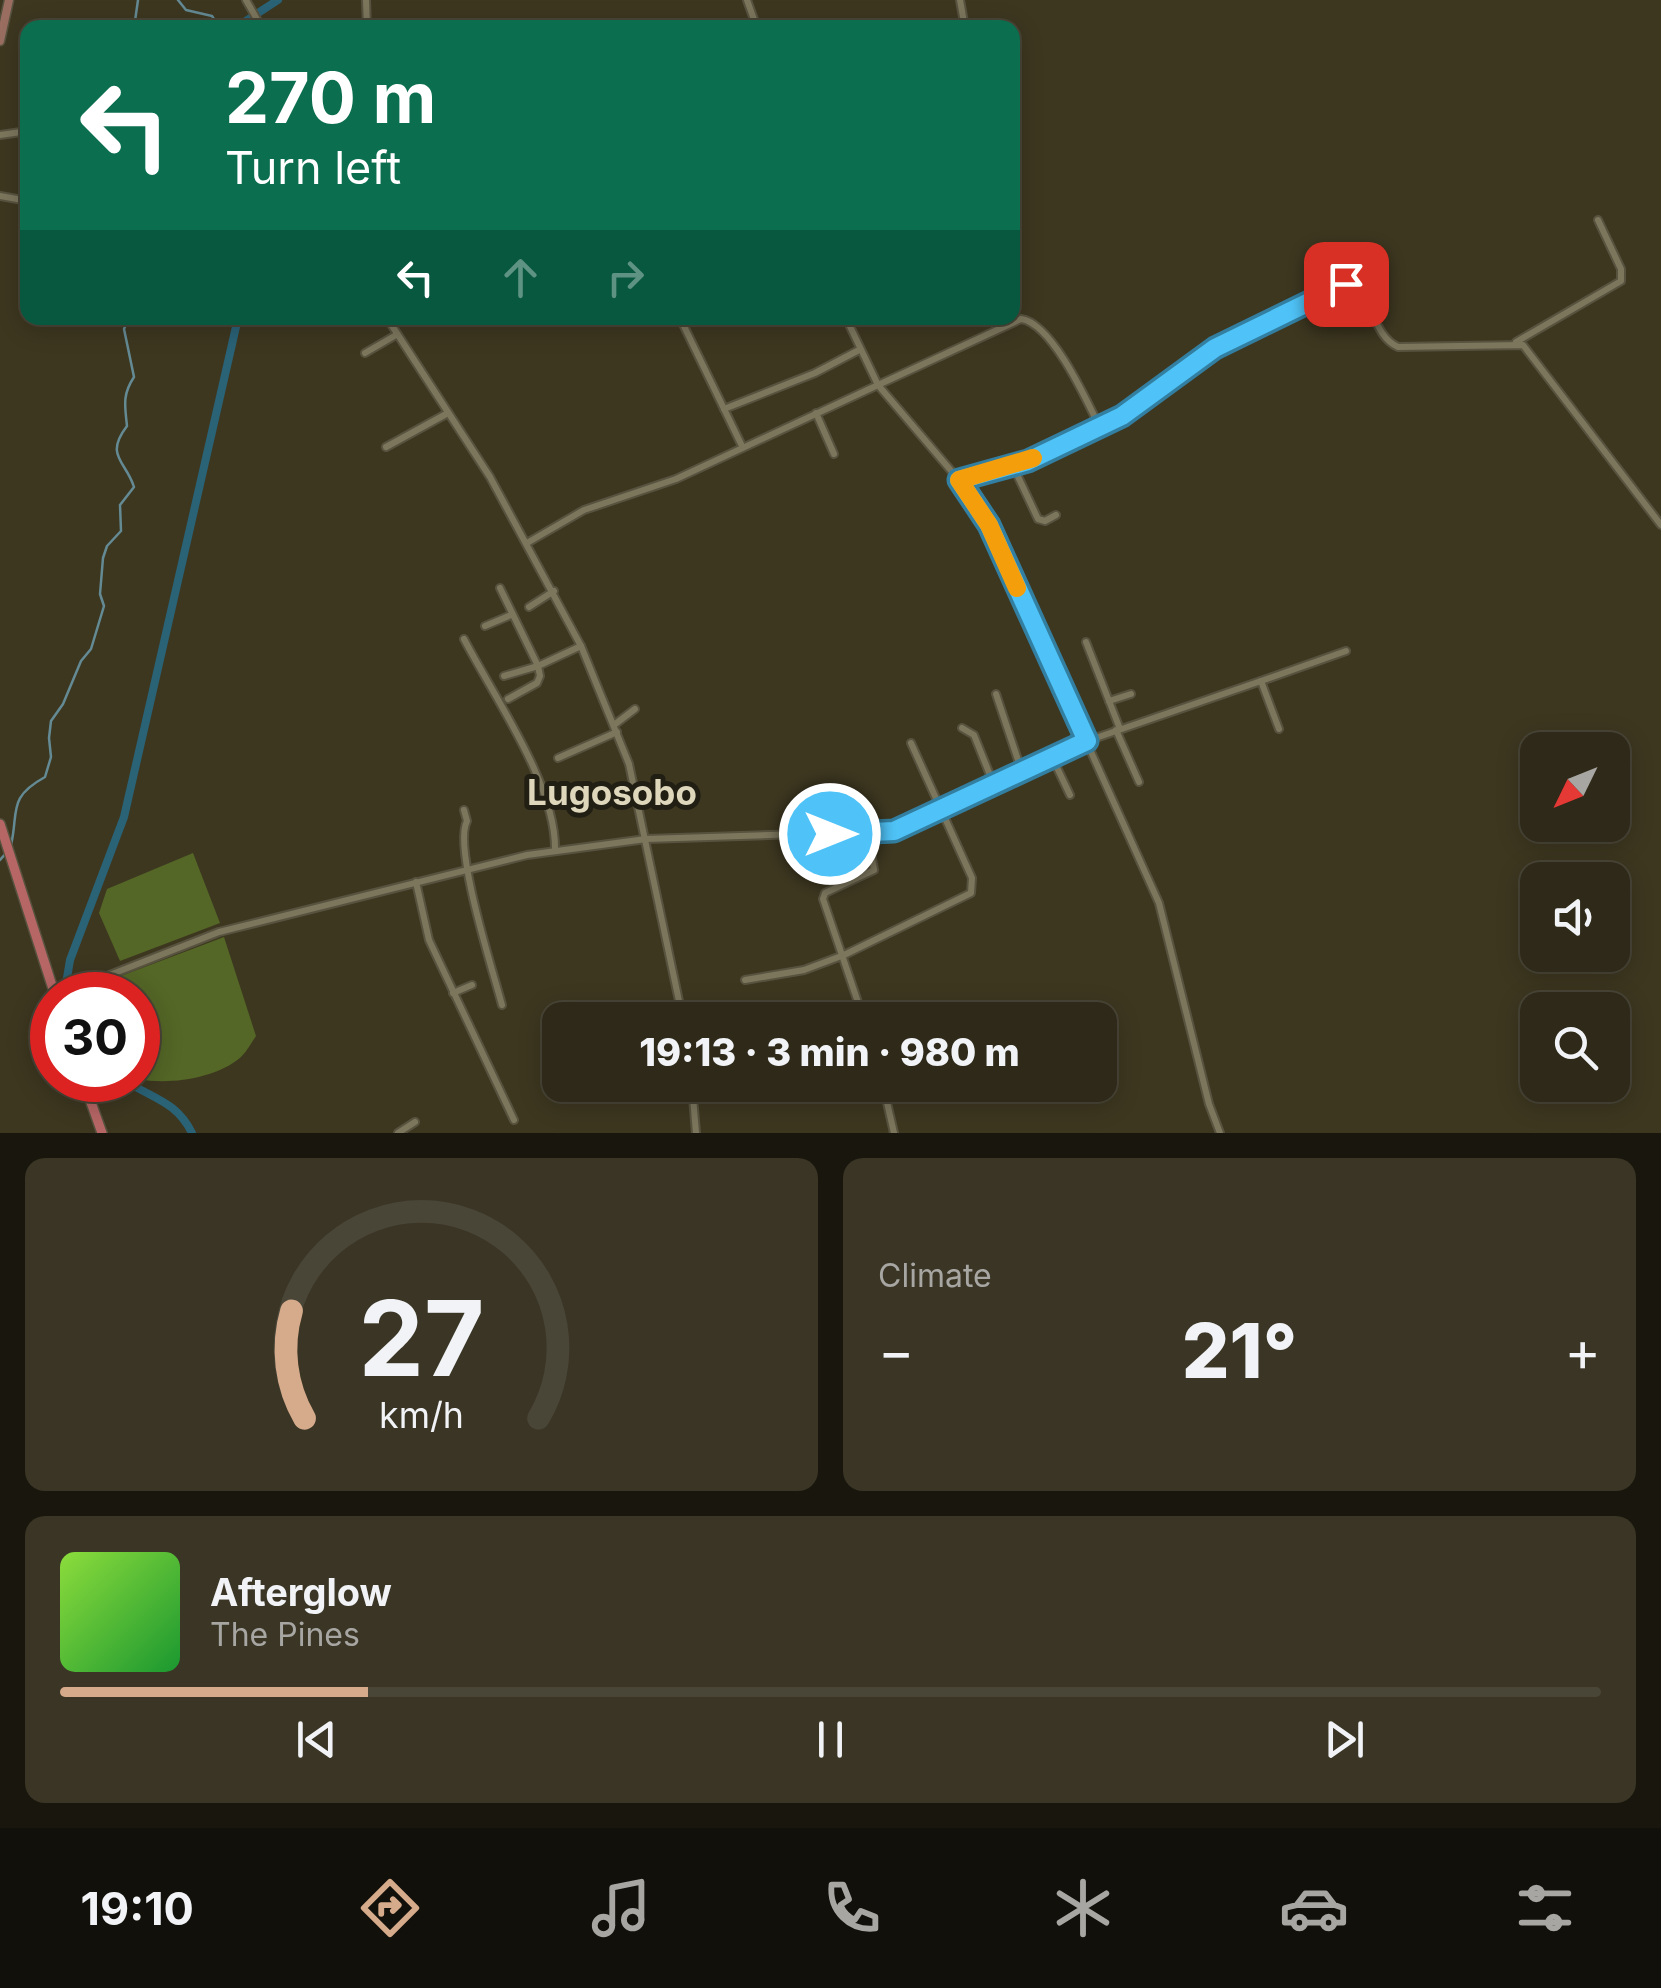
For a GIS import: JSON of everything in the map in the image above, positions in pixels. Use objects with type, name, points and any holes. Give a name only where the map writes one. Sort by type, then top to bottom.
[{"type":"main road","points":[[0,824],[54,972]]},
{"type":"main road","points":[[91,1102],[102,1133]]},
{"type":"street","points":[[0,42],[9,0]]},
{"type":"street","points":[[1515,343],[1621,281],[1621,269],[1598,220]]},
{"type":"street","points":[[959,480],[1013,466],[1100,428],[1215,348],[1346,284],[1355,284],[1386,340],[1398,348],[1523,345],[1661,525]]},
{"type":"street","points":[[1020,321],[1035,323],[1074,376],[1100,428]]},
{"type":"street","points":[[391,325],[528,542],[581,646],[629,764],[681,1002]]},
{"type":"street","points":[[683,325],[742,446]]},
{"type":"street","points":[[849,325],[878,384],[959,480],[989,525],[1158,903],[1209,1104],[1220,1133]]},
{"type":"street","points":[[528,542],[584,510],[676,479],[1011,325]]},
{"type":"street","points":[[365,354],[396,335]]},
{"type":"street","points":[[724,409],[815,374],[859,350]]},
{"type":"street","points":[[816,412],[834,454]]},
{"type":"street","points":[[386,447],[448,413]]},
{"type":"street","points":[[1013,466],[1036,516],[1045,521],[1056,515]]},
{"type":"street","points":[[500,588],[538,666],[539,681],[508,699]]},
{"type":"street","points":[[528,607],[554,591]]},
{"type":"street","points":[[485,626],[512,615]]},
{"type":"street","points":[[464,639],[534,769],[553,823],[555,852]]},
{"type":"street","points":[[1086,642],[1139,782]]},
{"type":"street","points":[[504,676],[538,666],[581,646]]},
{"type":"street","points":[[116,972],[219,932],[527,855],[646,839],[894,831],[1087,741],[1346,651]]},
{"type":"street","points":[[1260,681],[1279,729]]},
{"type":"street","points":[[996,694],[1022,772]]},
{"type":"street","points":[[1109,701],[1131,694]]},
{"type":"street","points":[[558,758],[616,728],[635,709]]},
{"type":"street","points":[[962,728],[974,735],[994,785]]},
{"type":"street","points":[[745,980],[804,970],[844,955],[971,893],[972,878],[911,744]]},
{"type":"street","points":[[1052,757],[1070,795]]},
{"type":"street","points":[[464,810],[467,822],[462,834],[468,872],[502,1005]]},
{"type":"street","points":[[858,1002],[823,899],[825,892],[874,870],[868,834]]},
{"type":"street","points":[[416,882],[429,940],[514,1120]]},
{"type":"street","points":[[453,992],[472,985]]},
{"type":"street","points":[[693,1102],[696,1133]]},
{"type":"street","points":[[888,1102],[894,1133]]},
{"type":"street","points":[[398,1133],[416,1122]]},
{"type":"green space","points":[[193,853],[220,923],[120,961],[99,913],[107,889]]},
{"type":"green space","points":[[224,937],[256,1036],[241,1057],[219,1071],[160,1081],[160,972],[132,972]]},
{"type":"waterway","points":[[135,20],[138,0]]},
{"type":"waterway","points":[[178,0],[186,10],[215,20]]},
{"type":"waterway","points":[[247,20],[278,0]]},
{"type":"waterway","points":[[11,845],[20,799],[45,777],[51,757],[51,721],[91,649],[104,606],[100,594],[103,558],[107,546],[121,531],[120,505],[134,487],[117,452],[127,426],[126,395],[134,377],[126,325]]},
{"type":"waterway","points":[[68,972],[124,817],[236,325]]},
{"type":"waterway","points":[[0,860],[7,852]]},
{"type":"waterway","points":[[160,1101],[179,1114],[192,1133]]},
{"type":"slow traffic","points":[[1017,588],[989,525],[959,480],[1033,458]]},
{"type":"district","name":"Lugosobo","points":[[612,792]]},
{"type":"route","points":[[830,834],[885,833],[909,826],[1087,741],[989,525],[959,480],[1028,461],[1122,416],[1215,348],[1346,284]]}]
